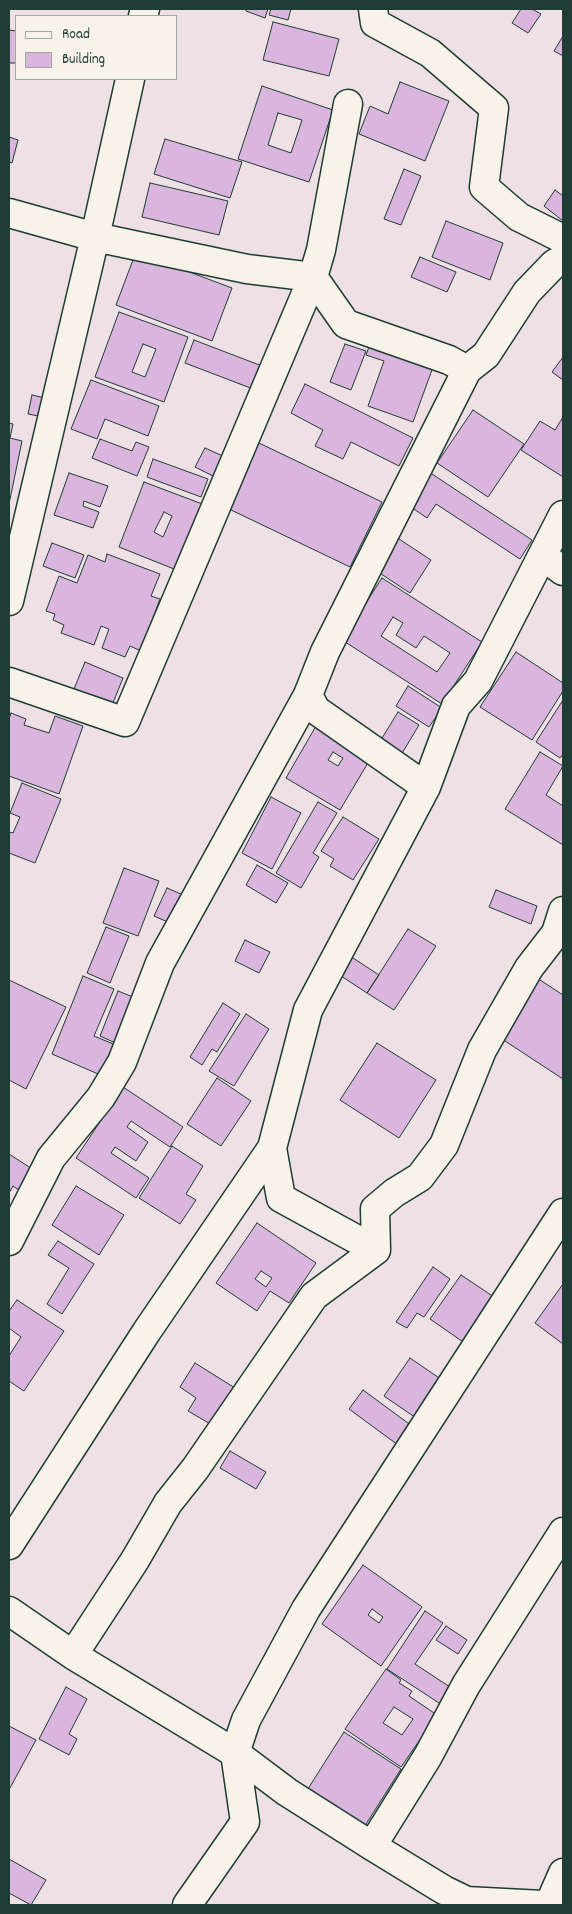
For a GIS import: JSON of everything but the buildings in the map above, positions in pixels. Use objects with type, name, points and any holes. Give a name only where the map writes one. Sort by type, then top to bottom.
[{"type":"street","points":[[373,9],[375,23],[430,53],[494,108],[484,188],[519,217],[563,238]]},
{"type":"street","points":[[9,601],[95,237],[130,80]]},
{"type":"street","points":[[9,682],[125,722],[313,277],[321,250],[348,104]]},
{"type":"street","points":[[9,213],[95,237],[247,269],[313,277],[346,324],[449,360],[467,370]]},
{"type":"street","points":[[9,1241],[51,1158],[101,1097],[122,1062],[160,963],[308,695],[325,652],[467,370],[486,355],[527,292],[554,264],[563,258]]},
{"type":"street","points":[[9,1545],[146,1331],[272,1148],[308,1010],[426,786],[456,706],[478,681],[553,563],[563,515]]},
{"type":"street","points":[[308,695],[316,710],[426,786]]},
{"type":"street","points":[[376,1250],[375,1209],[420,1177],[444,1145],[482,1050],[529,968],[556,933],[563,911]]},
{"type":"street","points":[[272,1148],[281,1198],[376,1250]]},
{"type":"street","points":[[187,1905],[245,1822],[235,1753],[246,1720],[306,1609],[563,1213]]},
{"type":"street","points":[[74,1655],[135,1560],[168,1503],[195,1469],[314,1296],[376,1250]]},
{"type":"street","points":[[372,1846],[428,1756],[466,1685],[563,1532]]},
{"type":"street","points":[[9,1611],[74,1655],[235,1753],[287,1792],[444,1890],[470,1903],[543,1905]]},
{"type":"street","points":[[549,1905],[563,1873]]}]
